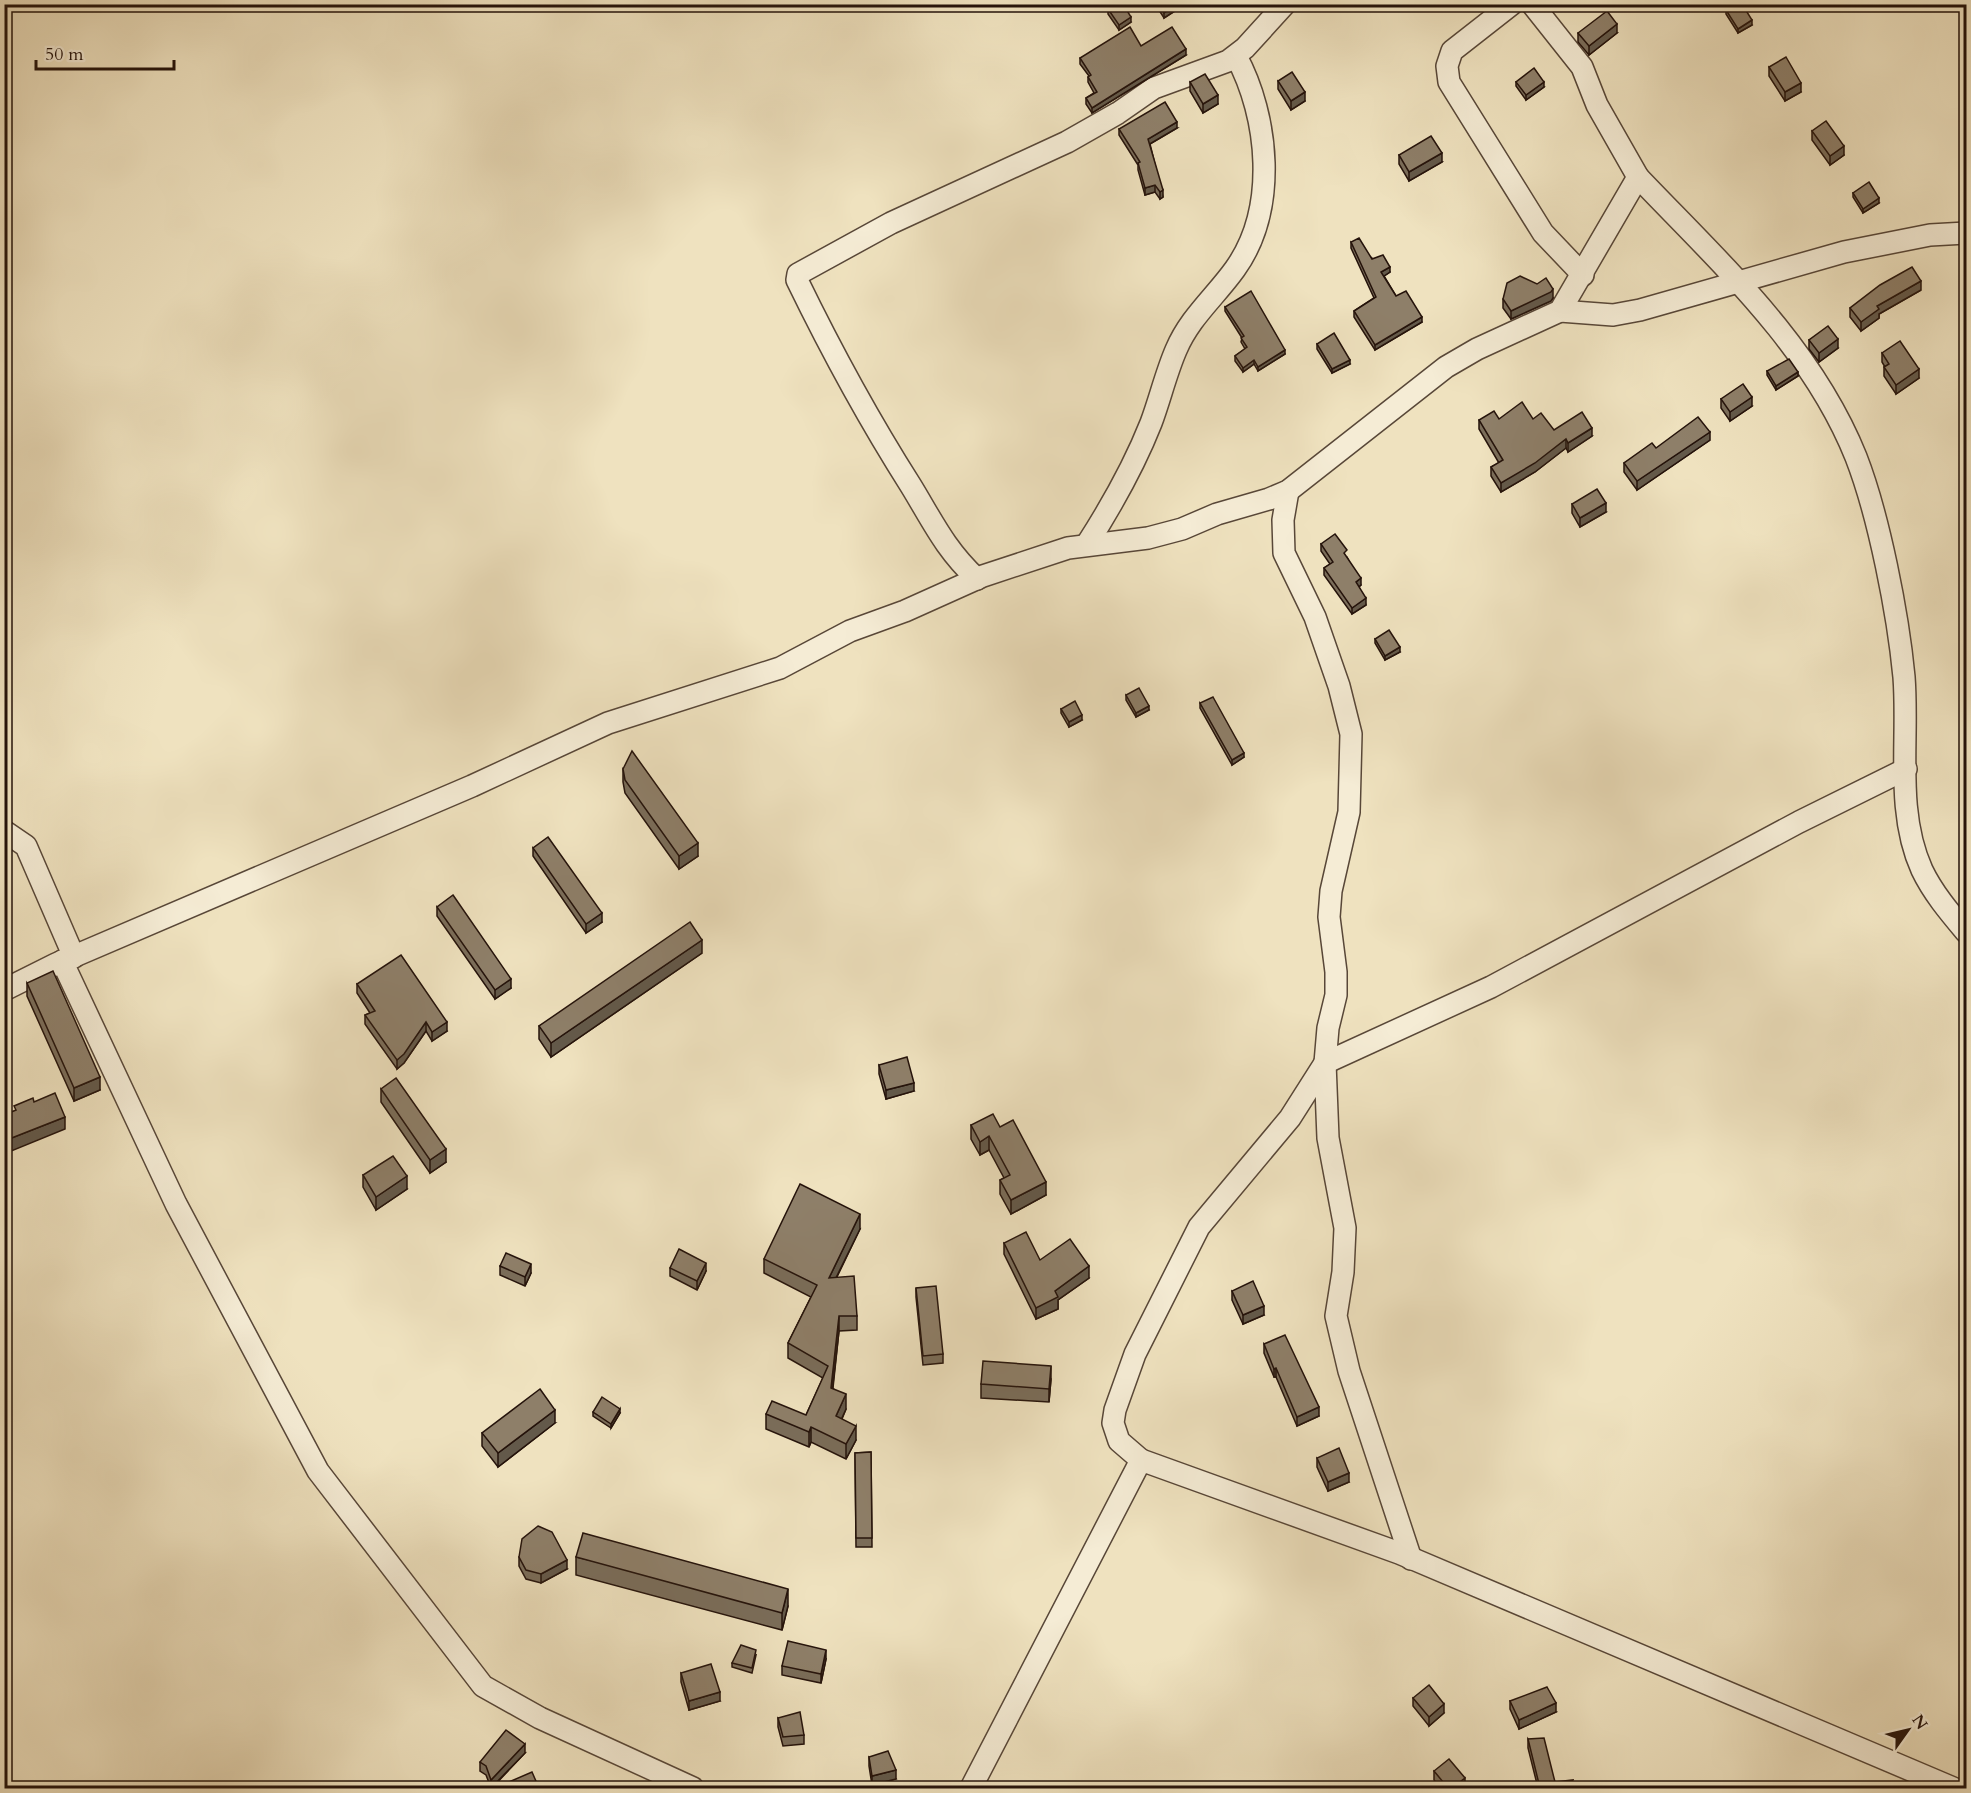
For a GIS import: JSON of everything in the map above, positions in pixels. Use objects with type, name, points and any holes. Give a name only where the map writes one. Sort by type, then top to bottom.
[{"type":"street","points":[[977,579],[951,554],[895,462],[833,351],[797,276],[891,223],[1067,142],[1118,113],[1154,88],[1236,56],[1285,4]]},
{"type":"street","points":[[1512,4],[1452,51],[1447,66],[1449,82],[1543,233],[1583,275]]},
{"type":"street","points":[[1536,6],[1582,67],[1597,105],[1638,177],[1740,283],[1816,380],[1856,458],[1880,541],[1904,677],[1908,825],[1913,848],[1933,891],[1966,932]]},
{"type":"street","points":[[1087,544],[1115,500],[1137,456],[1160,401],[1175,351],[1185,331],[1198,311],[1235,269],[1257,221],[1263,188],[1263,146],[1252,94],[1236,56]]},
{"type":"street","points":[[1560,311],[1638,177]]},
{"type":"street","points":[[4,990],[68,959],[472,786],[608,723],[780,668],[850,632],[905,611],[977,579],[1087,544],[1148,538],[1182,529],[1217,514],[1288,491],[1446,367],[1477,349],[1560,311],[1612,315],[1740,283],[1844,252],[1930,235],[1966,233]]},
{"type":"street","points":[[1288,491],[1283,520],[1284,553],[1315,617],[1339,686],[1351,734],[1349,812],[1331,891],[1329,917],[1336,972],[1336,995],[1325,1063],[1328,1138],[1345,1228],[1343,1272],[1336,1316],[1340,1340],[1411,1559]]},
{"type":"street","points":[[1906,769],[1789,827],[1491,987],[1325,1063],[1290,1119],[1199,1227],[1135,1354],[1114,1410],[1113,1423],[1119,1441],[1141,1460],[1411,1559],[1953,1788]]},
{"type":"street","points":[[4,831],[26,846],[68,959],[176,1204],[325,1480],[483,1686],[540,1718],[693,1788]]},
{"type":"street","points":[[971,1788],[1141,1460]]},
{"type":"building","points":[[1115,4],[1123,4],[1131,17],[1119,25],[1108,9]]},
{"type":"building","points":[[1159,4],[1176,4],[1164,13]]},
{"type":"building","points":[[1735,4],[1742,4],[1752,20],[1738,29],[1726,10]]},
{"type":"building","points":[[1607,11],[1617,24],[1589,46],[1578,33]]},
{"type":"building","points":[[1130,27],[1141,46],[1172,27],[1186,49],[1092,108],[1086,98],[1097,92],[1088,77],[1091,75],[1080,58]]},
{"type":"building","points":[[1786,57],[1801,83],[1785,92],[1769,67]]},
{"type":"building","points":[[1534,68],[1544,82],[1526,95],[1516,82]]},
{"type":"building","points":[[1292,72],[1305,92],[1291,101],[1278,81]]},
{"type":"building","points":[[1205,74],[1218,95],[1203,104],[1190,82]]},
{"type":"building","points":[[1165,102],[1177,122],[1148,139],[1163,190],[1160,192],[1155,185],[1145,188],[1138,163],[1140,162],[1119,129]]},
{"type":"building","points":[[1826,121],[1844,146],[1830,156],[1812,131]]},
{"type":"building","points":[[1431,136],[1442,153],[1409,172],[1399,155]]},
{"type":"building","points":[[1869,182],[1879,198],[1863,209],[1853,193]]},
{"type":"building","points":[[1359,238],[1372,259],[1383,255],[1390,267],[1381,272],[1396,296],[1406,291],[1422,317],[1375,345],[1354,311],[1376,297],[1351,242]]},
{"type":"building","points":[[1912,267],[1921,281],[1877,306],[1879,309],[1861,322],[1850,308],[1880,285]]},
{"type":"building","points":[[1520,276],[1537,284],[1546,278],[1553,289],[1511,311],[1503,299],[1507,283]]},
{"type":"building","points":[[1251,291],[1285,350],[1258,367],[1254,360],[1243,368],[1235,356],[1247,347],[1241,338],[1244,336],[1225,307]]},
{"type":"building","points":[[1828,326],[1838,339],[1819,353],[1809,340]]},
{"type":"building","points":[[1334,333],[1350,360],[1332,369],[1317,344]]},
{"type":"building","points":[[1900,341],[1919,369],[1896,385],[1884,367],[1889,364],[1882,353]]},
{"type":"building","points":[[1789,359],[1798,372],[1776,386],[1767,371]]},
{"type":"building","points":[[1743,384],[1752,397],[1730,412],[1721,399]]},
{"type":"building","points":[[1522,402],[1533,419],[1541,413],[1554,430],[1582,412],[1592,428],[1568,443],[1566,439],[1535,463],[1501,483],[1491,467],[1503,460],[1479,420],[1494,411],[1499,419]]},
{"type":"building","points":[[1698,417],[1710,432],[1637,481],[1624,463],[1652,443],[1656,448]]},
{"type":"building","points":[[1597,489],[1606,503],[1580,518],[1572,504]]},
{"type":"building","points":[[1335,534],[1347,550],[1344,553],[1361,578],[1356,582],[1366,598],[1352,608],[1324,568],[1333,562],[1321,544]]},
{"type":"building","points":[[1389,630],[1400,647],[1385,656],[1375,639]]},
{"type":"building","points":[[1139,688],[1149,706],[1136,713],[1126,695]]},
{"type":"building","points":[[1213,697],[1244,753],[1232,760],[1200,703]]},
{"type":"building","points":[[1075,701],[1082,715],[1069,722],[1061,709]]},
{"type":"building","points":[[632,751],[698,843],[679,856],[625,780],[623,769]]},
{"type":"building","points":[[548,837],[602,913],[586,924],[533,848]]},
{"type":"building","points":[[453,895],[511,979],[495,990],[437,907]]},
{"type":"building","points":[[690,922],[702,940],[551,1043],[539,1026]]},
{"type":"building","points":[[401,955],[447,1022],[432,1032],[426,1022],[404,1054],[397,1060],[365,1015],[375,1011],[357,984]]},
{"type":"building","points":[[53,971],[100,1077],[74,1088],[27,983]]},
{"type":"building","points":[[907,1057],[914,1083],[886,1090],[879,1065]]},
{"type":"building","points":[[396,1078],[446,1149],[430,1160],[381,1089]]},
{"type":"building","points":[[55,1093],[65,1117],[4,1141],[4,1115],[16,1110],[14,1106],[33,1098],[34,1102]]},
{"type":"building","points":[[993,1114],[1000,1127],[1013,1120],[1046,1182],[1011,1200],[1000,1180],[1010,1175],[989,1136],[980,1142],[971,1125]]},
{"type":"building","points":[[393,1156],[407,1176],[376,1197],[363,1175]]},
{"type":"building","points":[[800,1184],[860,1214],[829,1278],[854,1276],[857,1316],[839,1316],[831,1388],[846,1394],[836,1416],[856,1426],[846,1444],[811,1427],[809,1432],[766,1414],[772,1401],[806,1415],[828,1366],[788,1343],[817,1285],[764,1259]]},
{"type":"building","points":[[1026,1232],[1040,1260],[1070,1239],[1089,1266],[1055,1291],[1058,1297],[1036,1308],[1004,1243]]},
{"type":"building","points":[[679,1249],[706,1263],[697,1281],[670,1268]]},
{"type":"building","points":[[506,1253],[531,1264],[525,1277],[500,1266]]},
{"type":"building","points":[[1253,1281],[1264,1306],[1243,1315],[1232,1291]]},
{"type":"building","points":[[936,1286],[943,1354],[923,1356],[916,1288]]},
{"type":"building","points":[[1285,1335],[1319,1407],[1297,1417],[1264,1344]]},
{"type":"building","points":[[983,1361],[1051,1366],[1049,1389],[981,1384]]},
{"type":"building","points":[[540,1389],[555,1410],[498,1453],[482,1433]]},
{"type":"building","points":[[602,1397],[620,1409],[611,1424],[593,1412]]},
{"type":"building","points":[[1339,1448],[1349,1473],[1328,1482],[1317,1458]]},
{"type":"building","points":[[871,1452],[872,1538],[856,1538],[855,1453]]},
{"type":"building","points":[[538,1526],[552,1532],[567,1560],[541,1574],[526,1570],[519,1557],[522,1539]]},
{"type":"building","points":[[583,1533],[788,1589],[782,1613],[576,1557]]},
{"type":"building","points":[[788,1641],[826,1650],[821,1674],[782,1666]]},
{"type":"building","points":[[741,1645],[756,1650],[752,1668],[732,1663]]},
{"type":"building","points":[[711,1664],[720,1692],[689,1701],[681,1673]]},
{"type":"building","points":[[1429,1685],[1444,1704],[1429,1717],[1413,1698]]},
{"type":"building","points":[[1547,1687],[1556,1703],[1519,1720],[1510,1701]]},
{"type":"building","points":[[800,1712],[804,1735],[783,1737],[778,1718]]},
{"type":"building","points":[[506,1730],[525,1744],[491,1780],[486,1766],[480,1762]]},
{"type":"building","points":[[1544,1738],[1555,1782],[1573,1780],[1570,1788],[1540,1788],[1528,1739]]},
{"type":"building","points":[[888,1751],[896,1770],[872,1776],[869,1757]]},
{"type":"building","points":[[1449,1759],[1465,1778],[1452,1788],[1448,1788],[1434,1771]]},
{"type":"building","points":[[532,1772],[539,1788],[495,1788]]}]
